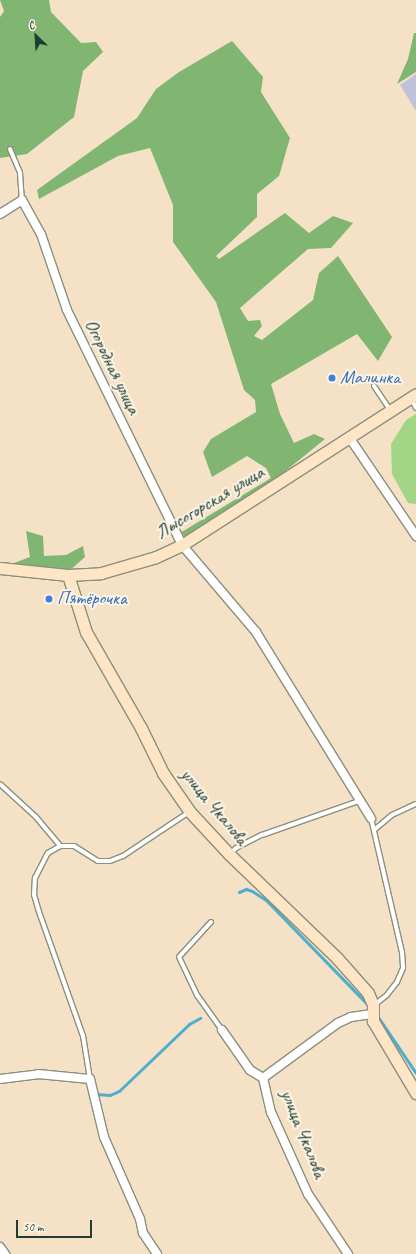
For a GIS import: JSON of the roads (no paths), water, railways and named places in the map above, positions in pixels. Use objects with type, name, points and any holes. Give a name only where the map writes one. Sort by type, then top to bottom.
[{"type":"street","points":[[0,214],[22,200]]},
{"type":"street","name":"Огородная улица","points":[[22,200],[41,234],[67,310],[182,545],[256,632],[331,750],[359,801],[371,818]]},
{"type":"street","name":"Лысогорская улица","points":[[0,568],[68,575],[101,573],[126,567],[182,545],[414,396]]},
{"type":"street","points":[[350,437],[416,536]]},
{"type":"street","name":"улица Чкалова","points":[[68,575],[86,632],[140,728],[163,773],[190,812],[229,854],[266,892],[300,920],[368,993],[377,1028],[416,1093]]},
{"type":"street","points":[[263,1078],[338,1023],[350,1017],[373,1010]]},
{"type":"street","name":"улица Чкалова","points":[[222,1030],[250,1070],[263,1078],[271,1112],[308,1194],[348,1254]]},
{"type":"street","points":[[0,1079],[38,1074],[90,1079],[104,1137],[140,1219],[144,1233],[157,1254]]},
{"type":"street","points":[[0,1247],[5,1254]]},
{"type":"lane","points":[[10,149],[20,173],[22,200]]},
{"type":"lane","points":[[374,386],[390,411]]},
{"type":"lane","points":[[414,396],[416,408]]},
{"type":"lane","points":[[0,784],[36,817],[60,846]]},
{"type":"lane","points":[[229,854],[236,848],[262,835],[359,801]]},
{"type":"lane","points":[[374,830],[392,815],[416,804]]},
{"type":"lane","points":[[90,1079],[83,1036],[34,895],[35,878],[48,853],[60,846],[74,846],[98,861],[110,861],[123,856],[190,812]]},
{"type":"lane","points":[[371,818],[402,952],[403,968],[397,982],[373,1010]]},
{"type":"lane","points":[[211,922],[179,956],[197,995],[222,1030]]},
{"type":"waterway","points":[[239,892],[246,889],[266,900],[369,1006]]},
{"type":"waterway","points":[[376,1014],[416,1073]]},
{"type":"waterway","points":[[96,1094],[110,1095],[119,1091],[189,1024],[200,1018]]},
{"type":"place","name":"Малинка","points":[[332,378]]},
{"type":"place","name":"Пятёрочка","points":[[49,599]]}]
